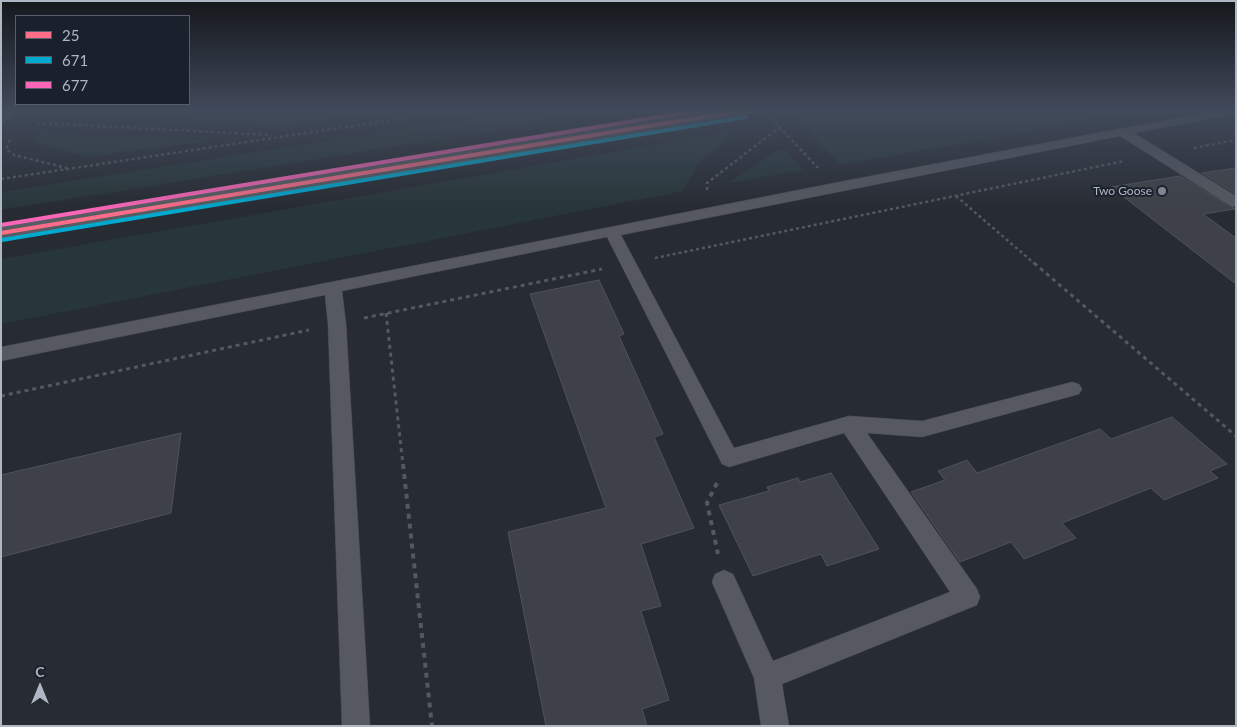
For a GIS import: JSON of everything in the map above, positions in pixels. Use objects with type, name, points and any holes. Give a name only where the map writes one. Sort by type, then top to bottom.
[{"type":"main road","points":[[1,233],[540,144]]},
{"type":"lane","points":[[1,354],[1056,144]]},
{"type":"lane","points":[[1142,144],[1236,203]]},
{"type":"lane","points":[[612,232],[729,458],[849,424],[922,429],[1072,389]]},
{"type":"lane","points":[[333,288],[337,333],[356,726]]},
{"type":"lane","points":[[767,677],[968,597],[849,424]]},
{"type":"lane","points":[[724,582],[767,677],[775,726]]},
{"type":"path","points":[[7,144],[6,148],[14,154],[70,168]]},
{"type":"path","points":[[1,179],[229,144]]},
{"type":"path","points":[[731,242],[708,213],[706,183],[758,144]]},
{"type":"path","points":[[795,144],[860,216]]},
{"type":"path","points":[[956,196],[1236,436]]},
{"type":"path","points":[[386,313],[432,726]]},
{"type":"path","points":[[724,582],[707,503],[729,458]]},
{"type":"shaded area","points":[[41,144],[187,144],[87,157]]},
{"type":"shaded area","points":[[310,144],[412,144],[1,210],[1,192]]},
{"type":"shaded area","points":[[661,144],[721,144],[698,164],[683,191],[1,324],[1,259]]},
{"type":"shaded area","points":[[820,144],[958,144],[840,165]]},
{"type":"shaded area","points":[[784,149],[803,170],[728,183],[775,152]]},
{"type":"building","points":[[1236,168],[1236,194],[1202,173]]},
{"type":"building","points":[[1180,176],[1235,209],[1203,214],[1236,238],[1236,284],[1111,187]]},
{"type":"building","points":[[599,280],[624,334],[619,336],[663,434],[654,437],[694,528],[641,544],[661,606],[641,611],[669,700],[642,709],[647,726],[546,726],[508,532],[606,508],[530,294]]},
{"type":"building","points":[[1172,417],[1227,464],[1210,471],[1218,478],[1164,500],[1151,488],[1062,523],[1076,538],[1024,559],[1011,542],[960,562],[911,492],[945,480],[938,471],[967,460],[977,473],[1100,429],[1111,439]]},
{"type":"building","points":[[181,433],[171,513],[1,557],[1,475]]},
{"type":"building","points":[[831,473],[879,549],[827,566],[821,554],[753,576],[719,505],[769,491],[767,487],[798,478],[800,482]]},
{"type":"transit line","name":"677","points":[[1,225],[494,144]]},
{"type":"transit line","name":"25","points":[[1,233],[540,144]]},
{"type":"transit line","name":"671","points":[[2,240],[583,144]]},
{"type":"place","name":"Two Goose","points":[[1162,191]]}]
